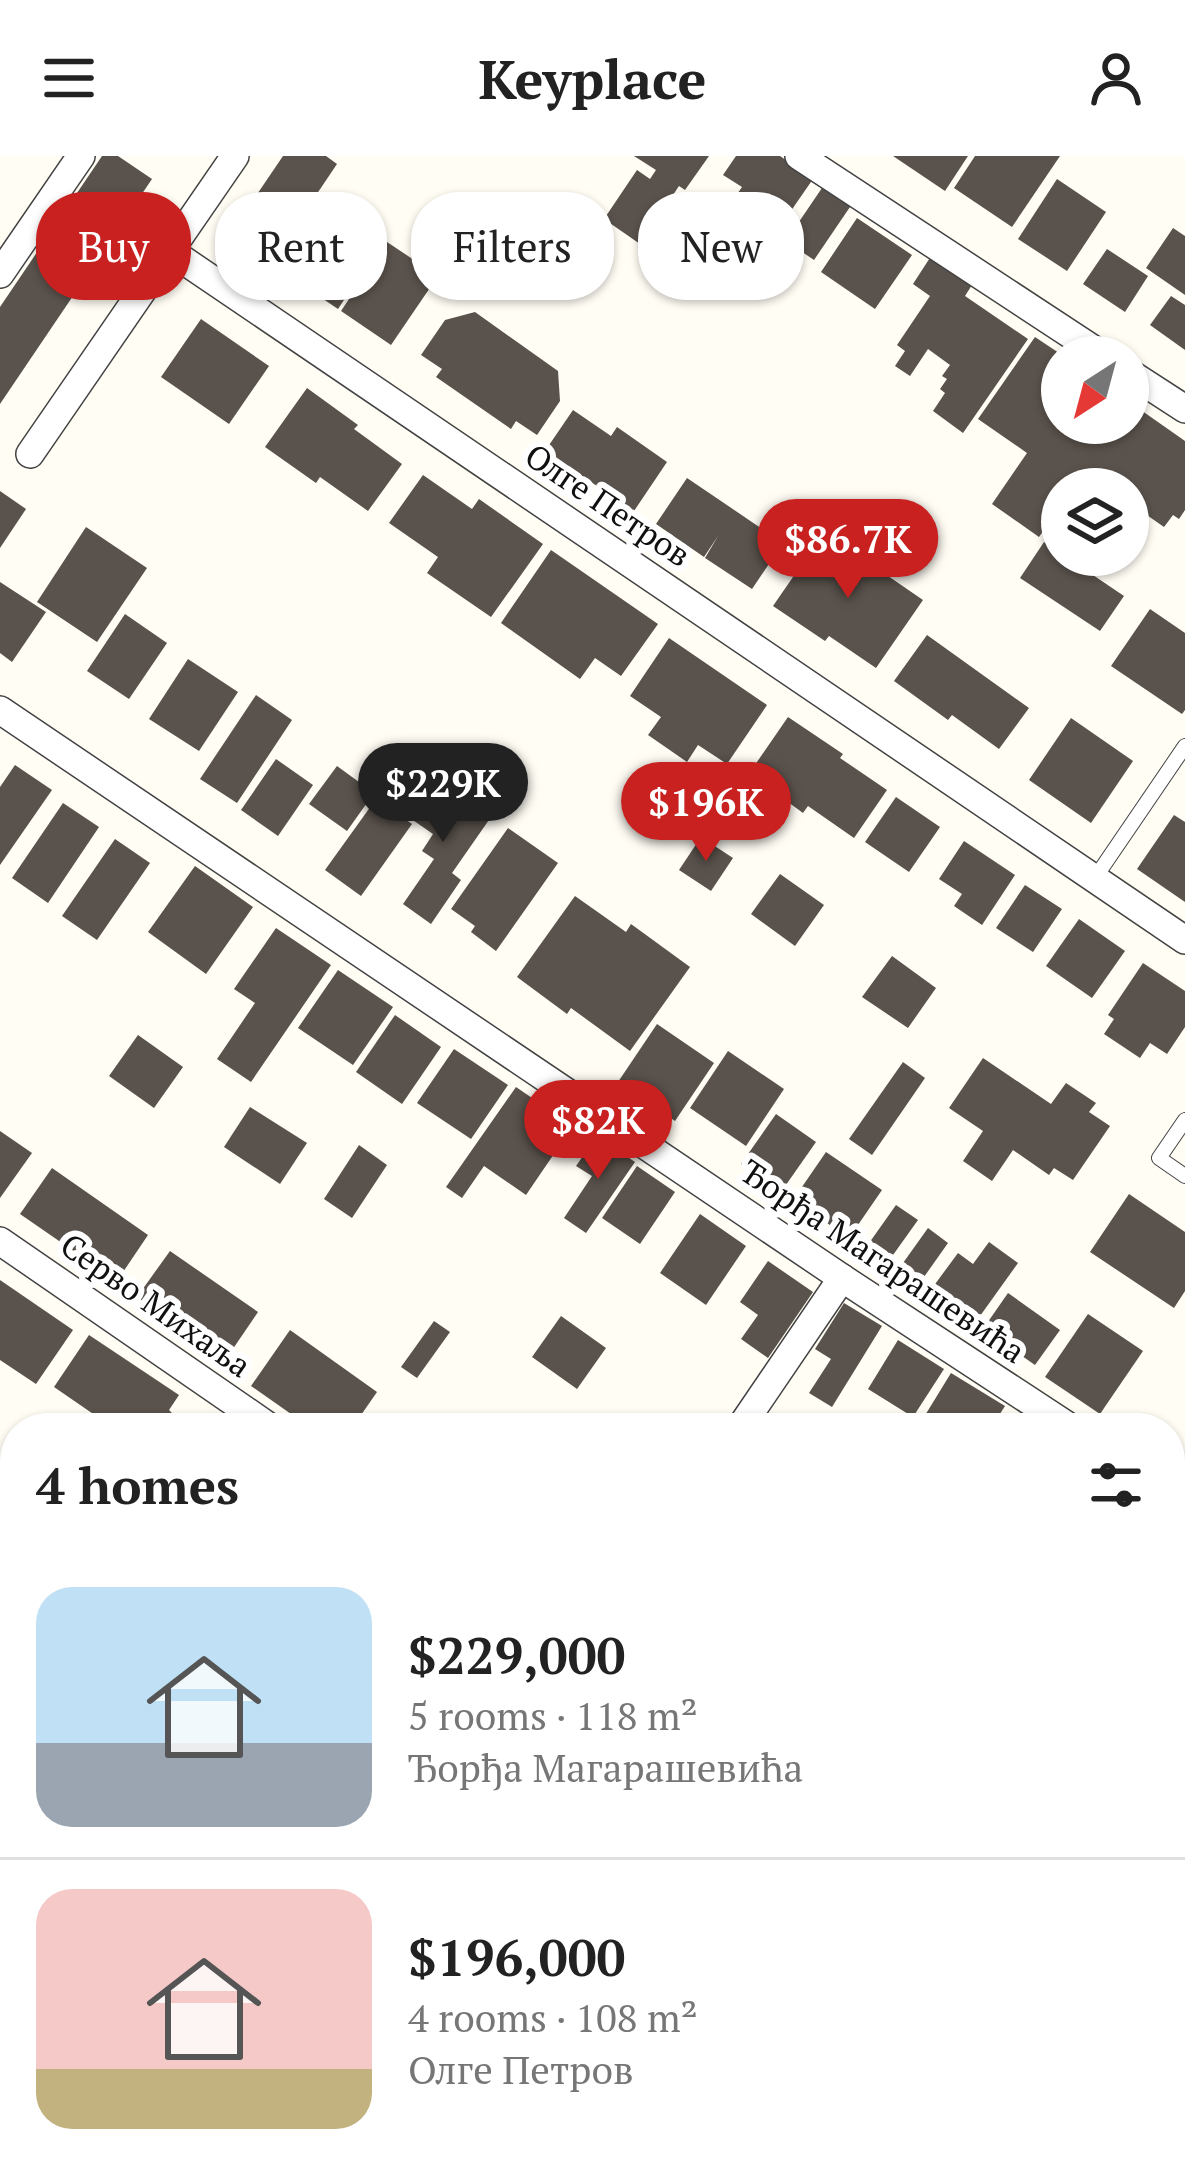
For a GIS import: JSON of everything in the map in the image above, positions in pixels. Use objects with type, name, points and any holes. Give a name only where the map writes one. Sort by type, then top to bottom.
[{"type":"street","points":[[0,274],[81,156]]},
{"type":"street","points":[[191,220],[235,156]]},
{"type":"street","points":[[799,156],[1073,336]]},
{"type":"street","name":"Олге Петров","points":[[191,265],[1185,940]]},
{"type":"street","points":[[31,454],[136,300]]},
{"type":"street","points":[[1149,386],[1185,410]]},
{"type":"street","name":"Ђорђа Магарашевића","points":[[0,710],[1048,1413]]},
{"type":"street","name":"Серво Михаља","points":[[0,1240],[249,1413]]},
{"type":"street","points":[[750,1413],[842,1278]]},
{"type":"lane","points":[[1095,878],[1185,746]]},
{"type":"lane","points":[[1185,1120],[1159,1158],[1185,1176]]},
{"type":"building","points":[[102,156],[118,156],[152,179],[143,192],[78,192]]},
{"type":"building","points":[[283,156],[326,156],[337,164],[318,192],[259,192]]},
{"type":"building","points":[[634,156],[709,156],[685,190],[679,186],[675,192],[638,192],[638,243],[614,226],[614,204],[637,170],[650,179],[656,170]]},
{"type":"building","points":[[736,156],[780,156],[813,179],[804,192],[739,192],[742,187],[723,175]]},
{"type":"building","points":[[893,156],[968,156],[945,191]]},
{"type":"building","points":[[975,156],[1060,156],[1012,227],[954,188]]},
{"type":"building","points":[[1057,179],[1106,212],[1067,271],[1018,239]]},
{"type":"building","points":[[824,185],[852,204],[814,260],[804,253],[804,214]]},
{"type":"building","points":[[857,218],[912,255],[875,309],[821,272]]},
{"type":"building","points":[[1173,228],[1185,236],[1185,295],[1146,268]]},
{"type":"building","points":[[387,242],[411,258],[411,300],[422,300],[391,345],[341,311],[348,300],[387,300]]},
{"type":"building","points":[[1107,249],[1148,276],[1125,312],[1083,284]]},
{"type":"building","points":[[935,250],[977,277],[965,296],[1028,339],[963,433],[933,411],[945,393],[940,389],[947,379],[942,376],[950,365],[928,349],[910,376],[895,366],[905,351],[897,345],[930,296],[913,284]]},
{"type":"building","points":[[36,254],[36,300],[70,300],[0,404],[0,307]]},
{"type":"building","points":[[1171,296],[1185,305],[1185,350],[1150,325]]},
{"type":"building","points":[[475,312],[558,371],[560,401],[537,435],[516,421],[511,429],[436,377],[442,369],[421,355],[445,320]]},
{"type":"building","points":[[201,319],[269,366],[229,424],[161,377]]},
{"type":"building","points":[[1035,337],[1041,341],[1041,444],[1149,444],[1149,416],[1185,441],[1185,510],[1179,519],[1173,515],[1164,527],[1149,517],[1149,468],[1041,468],[1039,537],[992,504],[1027,453],[978,419]]},
{"type":"building","points":[[307,388],[402,464],[368,511],[320,477],[316,483],[265,447]]},
{"type":"building","points":[[573,410],[611,436],[617,427],[667,462],[634,511],[545,451]]},
{"type":"building","points":[[423,475],[472,509],[479,499],[543,544],[491,617],[427,573],[438,557],[389,523]]},
{"type":"building","points":[[687,478],[783,543],[752,589],[705,558],[718,536],[704,557],[656,524]]},
{"type":"building","points":[[0,491],[26,509],[0,548]]},
{"type":"building","points":[[86,527],[147,568],[97,642],[37,602]]},
{"type":"building","points":[[824,532],[923,600],[876,668],[773,606]]},
{"type":"building","points":[[1041,546],[1041,576],[1094,576],[1124,596],[1100,631],[1020,578]]},
{"type":"building","points":[[551,550],[658,624],[621,676],[595,658],[580,679],[501,623]]},
{"type":"building","points":[[0,582],[46,612],[12,662],[0,653]]},
{"type":"building","points":[[1150,609],[1185,633],[1182,714],[1111,666]]},
{"type":"building","points":[[125,614],[167,643],[129,699],[87,671]]},
{"type":"building","points":[[927,635],[1029,708],[999,749],[894,681]]},
{"type":"building","points":[[669,638],[767,705],[727,764],[698,745],[687,762],[648,735],[661,717],[630,696]]},
{"type":"building","points":[[188,659],[238,692],[199,751],[149,719]]},
{"type":"building","points":[[256,695],[292,720],[237,803],[200,779]]},
{"type":"building","points":[[788,717],[887,790],[854,838],[808,806],[803,813],[788,802],[774,822],[750,805],[763,785],[748,775]]},
{"type":"building","points":[[1071,718],[1133,761],[1091,823],[1029,780]]},
{"type":"building","points":[[276,759],[313,785],[278,836],[241,810]]},
{"type":"building","points":[[15,765],[52,790],[0,865],[0,787]]},
{"type":"building","points":[[337,766],[374,793],[347,831],[309,804]]},
{"type":"building","points":[[434,778],[491,817],[452,873],[461,880],[431,924],[403,904],[434,859],[422,851],[433,834],[407,816]]},
{"type":"building","points":[[896,797],[940,827],[909,872],[865,842]]},
{"type":"building","points":[[376,799],[412,824],[361,896],[325,870]]},
{"type":"building","points":[[63,803],[99,827],[48,903],[12,878]]},
{"type":"building","points":[[1174,815],[1185,822],[1185,902],[1137,869]]},
{"type":"building","points":[[508,828],[558,863],[496,951],[471,932],[475,926],[451,909]]},
{"type":"building","points":[[701,837],[733,858],[711,891],[679,870]]},
{"type":"building","points":[[115,839],[150,863],[97,940],[62,916]]},
{"type":"building","points":[[964,841],[1015,875],[982,925],[954,906],[962,894],[939,879]]},
{"type":"building","points":[[195,866],[253,907],[206,974],[148,932]]},
{"type":"building","points":[[780,874],[824,905],[795,946],[751,914]]},
{"type":"building","points":[[1025,885],[1062,909],[1033,952],[996,928]]},
{"type":"building","points":[[575,896],[626,932],[631,924],[690,967],[630,1051],[571,1008],[567,1014],[517,977]]},
{"type":"building","points":[[1079,919],[1125,951],[1092,998],[1046,966]]},
{"type":"building","points":[[276,928],[331,965],[251,1082],[217,1059],[255,1003],[234,989]]},
{"type":"building","points":[[892,956],[936,988],[908,1028],[862,997]]},
{"type":"building","points":[[1143,963],[1185,991],[1185,1027],[1167,1054],[1150,1043],[1140,1058],[1104,1034],[1114,1019],[1108,1015]]},
{"type":"building","points":[[338,970],[393,1007],[353,1065],[298,1028]]},
{"type":"building","points":[[395,1015],[441,1047],[402,1104],[356,1072]]},
{"type":"building","points":[[657,1024],[714,1063],[675,1121],[618,1082]]},
{"type":"building","points":[[138,1035],[183,1067],[154,1108],[109,1076]]},
{"type":"building","points":[[454,1049],[508,1085],[471,1139],[417,1103]]},
{"type":"building","points":[[728,1051],[784,1089],[746,1146],[690,1108]]},
{"type":"building","points":[[983,1058],[1051,1104],[1066,1083],[1096,1103],[1089,1112],[1110,1126],[1073,1180],[1054,1168],[1049,1175],[1013,1150],[992,1181],[963,1161],[983,1131],[949,1108]]},
{"type":"building","points":[[903,1062],[925,1078],[872,1155],[849,1139]]},
{"type":"building","points":[[516,1087],[573,1126],[526,1195],[484,1166],[462,1198],[446,1187]]},
{"type":"building","points":[[250,1107],[307,1143],[280,1184],[224,1147]]},
{"type":"building","points":[[776,1114],[816,1142],[781,1192],[741,1164]]},
{"type":"building","points":[[0,1131],[32,1153],[0,1198]]},
{"type":"building","points":[[597,1136],[635,1162],[586,1233],[564,1218],[592,1176],[576,1166]]},
{"type":"building","points":[[359,1145],[387,1165],[352,1218],[324,1199]]},
{"type":"building","points":[[826,1152],[882,1190],[849,1238],[793,1200]]},
{"type":"building","points":[[637,1166],[675,1192],[640,1244],[602,1218]]},
{"type":"building","points":[[52,1168],[148,1235],[117,1281],[20,1214]]},
{"type":"building","points":[[1129,1194],[1185,1232],[1185,1291],[1174,1308],[1090,1252]]},
{"type":"building","points":[[896,1205],[918,1220],[888,1262],[867,1246]]},
{"type":"building","points":[[700,1214],[746,1246],[706,1305],[660,1273]]},
{"type":"building","points":[[928,1228],[948,1243],[919,1284],[898,1270]]},
{"type":"building","points":[[989,1242],[1018,1263],[975,1323],[930,1291],[958,1253],[973,1264]]},
{"type":"building","points":[[170,1251],[258,1312],[226,1359],[137,1297]]},
{"type":"building","points":[[768,1261],[813,1292],[768,1358],[741,1339],[758,1315],[740,1302]]},
{"type":"building","points":[[0,1280],[73,1330],[36,1384],[0,1360]]},
{"type":"building","points":[[1008,1293],[1060,1330],[1035,1365],[983,1329]]},
{"type":"building","points":[[844,1303],[882,1326],[832,1407],[809,1393],[831,1359],[815,1349]]},
{"type":"building","points":[[1088,1314],[1143,1351],[1101,1413],[1045,1377]]},
{"type":"building","points":[[561,1316],[606,1348],[577,1389],[532,1357]]},
{"type":"building","points":[[434,1321],[450,1332],[417,1378],[401,1367]]},
{"type":"building","points":[[290,1330],[377,1392],[362,1413],[290,1413],[251,1386]]},
{"type":"building","points":[[89,1335],[179,1395],[169,1410],[172,1413],[92,1413],[54,1387]]},
{"type":"building","points":[[898,1340],[944,1369],[916,1413],[907,1413],[868,1389]]},
{"type":"building","points":[[951,1373],[1005,1406],[1001,1413],[926,1413]]}]
